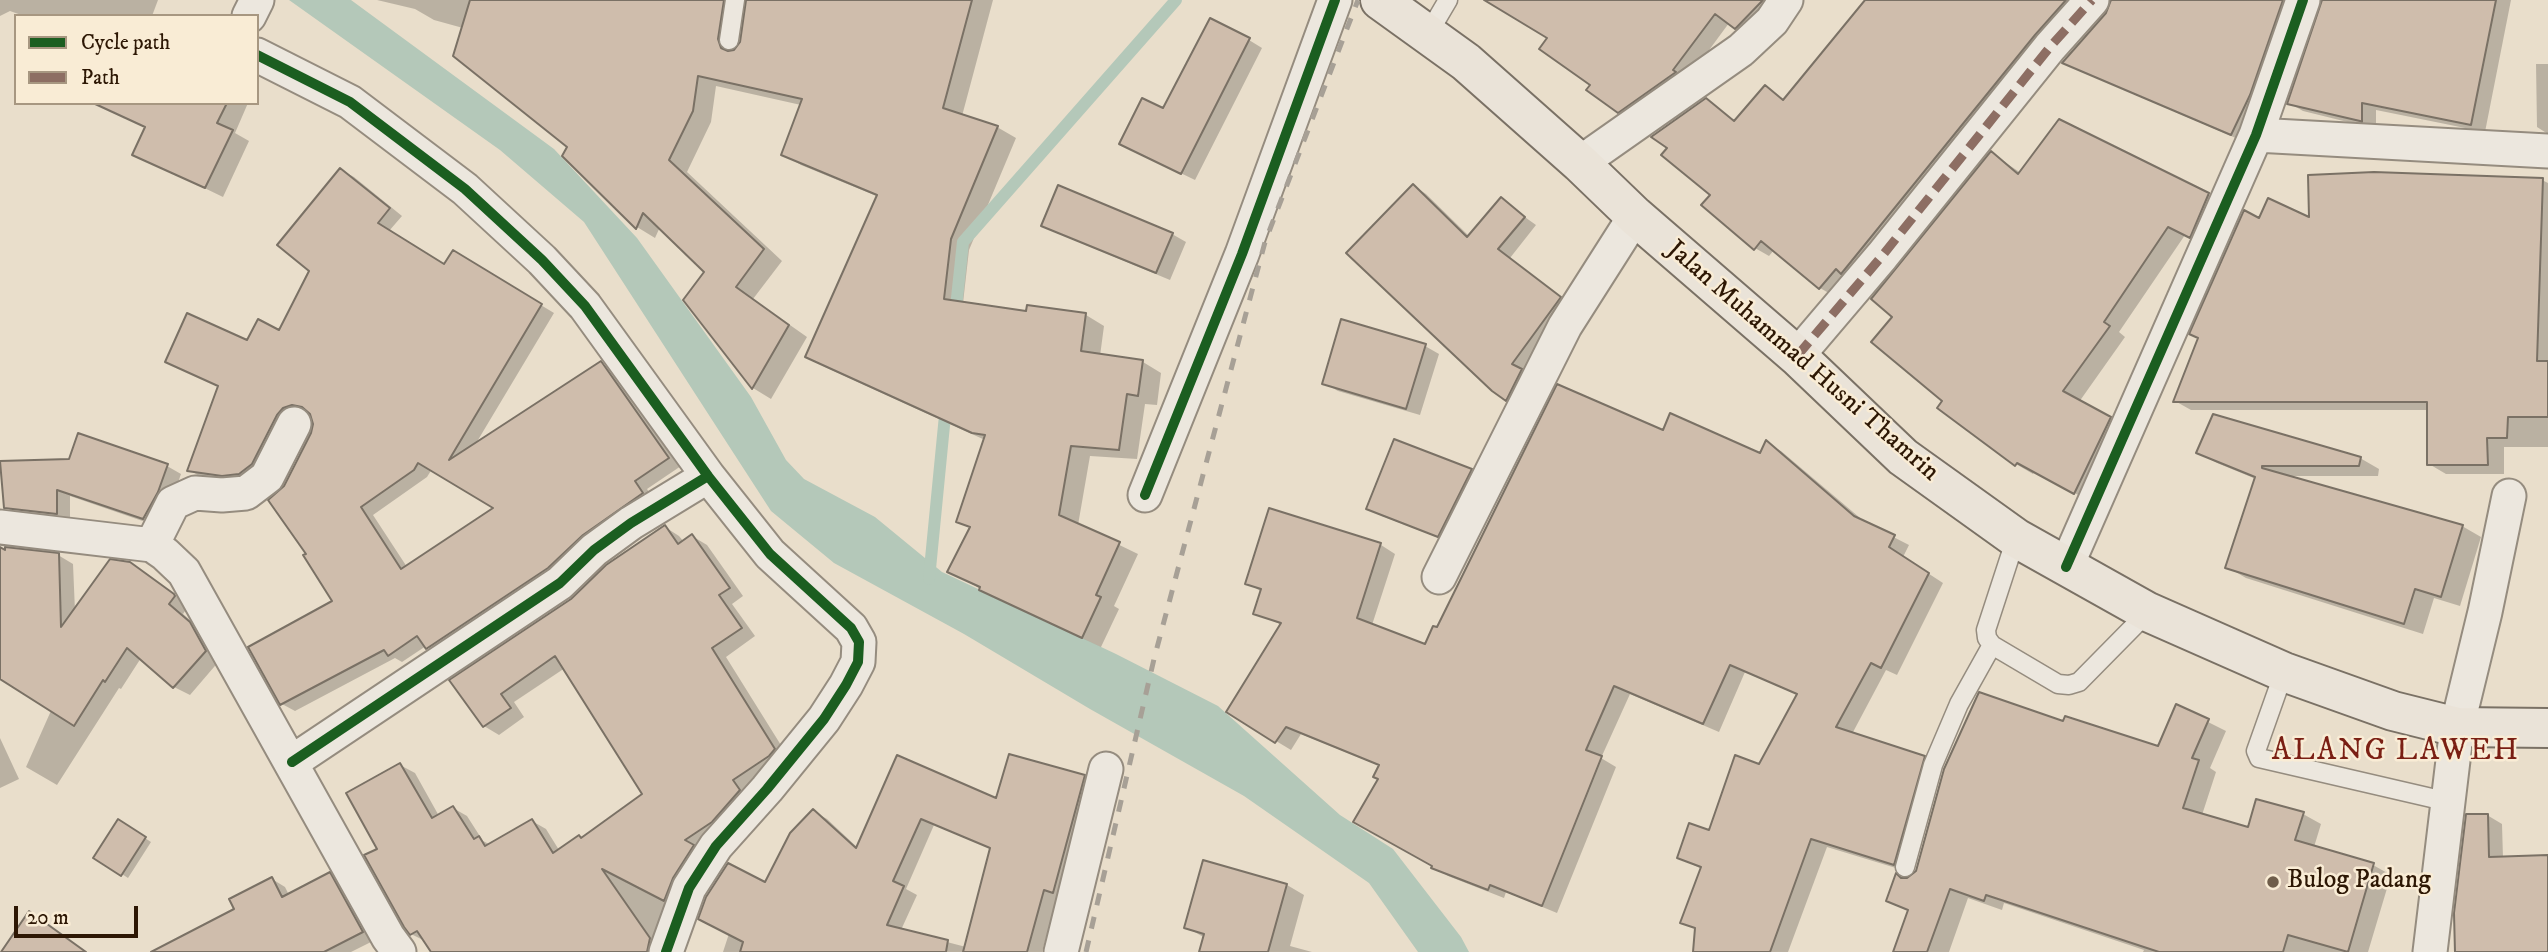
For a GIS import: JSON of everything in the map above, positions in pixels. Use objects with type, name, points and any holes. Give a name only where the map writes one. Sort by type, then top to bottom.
[{"type":"main road","name":"Jalan Muhammad Husni Thamrin","points":[[1380,0],[1466,62],[1580,163],[1635,216],[1797,356],[1903,457],[2016,538],[2148,612],[2284,672],[2393,711],[2457,727],[2548,728]]},
{"type":"street","points":[[1145,495],[1233,278],[1335,0]]},
{"type":"street","points":[[1580,163],[1741,50],[1772,20],[1786,0]]},
{"type":"street","points":[[1797,356],[1882,256],[2050,47],[2092,0]]},
{"type":"street","points":[[2066,567],[2256,135],[2303,0]]},
{"type":"street","points":[[259,56],[350,102],[465,189],[542,260],[585,306],[708,476],[770,554],[851,628],[859,642],[858,662],[824,719],[716,846],[689,888],[666,952]]},
{"type":"street","points":[[2256,135],[2548,151]]},
{"type":"street","points":[[1439,578],[1565,326],[1635,216]]},
{"type":"street","points":[[152,545],[173,503],[195,493],[246,493],[267,477],[294,424]]},
{"type":"street","points":[[292,762],[560,583],[594,550],[631,523],[708,476]]},
{"type":"street","points":[[2430,952],[2457,727],[2486,612],[2509,496]]},
{"type":"street","points":[[0,527],[152,545],[184,572],[388,937],[399,952]]},
{"type":"street","points":[[1062,952],[1106,769]]},
{"type":"lane","points":[[729,40],[735,0]]},
{"type":"lane","points":[[1428,33],[1448,0]]},
{"type":"lane","points":[[2016,538],[1986,630],[1987,638],[1992,645],[2059,684],[2078,682],[2148,612]]},
{"type":"lane","points":[[1905,867],[1933,765],[1959,705],[1992,645]]},
{"type":"lane","points":[[2284,672],[2256,751],[2259,758],[2449,802]]},
{"type":"shaded area","points":[[289,0],[351,0],[554,149],[637,238],[751,397],[786,460],[804,479],[875,517],[942,572],[1116,654],[1218,706],[1340,815],[1393,849],[1461,937],[1469,952],[1418,952],[1369,883],[1244,796],[964,634],[834,563],[771,511],[584,222],[500,150]]},
{"type":"building","points":[[470,0],[724,0],[718,39],[721,48],[728,51],[734,50],[740,42],[746,0],[972,0],[943,108],[998,126],[951,239],[944,299],[1026,311],[1027,305],[1086,313],[1081,351],[1143,360],[1138,396],[1127,394],[1119,450],[1071,446],[1059,515],[1120,542],[1096,595],[1101,597],[1082,638],[979,590],[980,587],[947,572],[970,527],[956,522],[985,435],[972,433],[805,357],[877,195],[781,155],[802,99],[698,76],[693,111],[669,160],[764,249],[736,287],[789,325],[752,389],[683,300],[704,272],[643,213],[636,229],[562,156],[567,147],[453,56]]},
{"type":"building","points":[[1484,0],[1763,0],[1735,29],[1715,14],[1673,70],[1676,72],[1618,113],[1586,90],[1590,85],[1539,49],[1547,38]]},
{"type":"building","points":[[1865,0],[2066,0],[1841,274],[1836,269],[1819,289],[1761,241],[1754,250],[1701,205],[1710,195],[1661,155],[1667,148],[1651,137],[1706,98],[1734,121],[1765,85],[1783,100]]},
{"type":"building","points":[[2111,0],[2283,0],[2250,95],[2231,135],[2062,63],[2106,13]]},
{"type":"building","points":[[2322,0],[2496,0],[2471,125],[2362,103],[2362,122],[2287,104]]},
{"type":"building","points":[[1210,18],[1250,38],[1181,174],[1119,144],[1142,98],[1163,108]]},
{"type":"building","points":[[97,105],[226,105],[217,123],[233,130],[205,188],[132,155],[145,127]]},
{"type":"building","points":[[2059,119],[2209,193],[2190,238],[2168,227],[2104,322],[2110,326],[2063,391],[2111,417],[2074,494],[2017,463],[2015,466],[1937,408],[1942,401],[1871,342],[1892,317],[1871,299],[1991,151],[2018,174]]},
{"type":"building","points":[[340,168],[390,208],[378,223],[444,264],[453,250],[542,304],[449,460],[601,361],[669,458],[635,481],[643,493],[583,535],[548,568],[426,649],[417,636],[388,656],[384,650],[280,705],[248,647],[332,601],[303,555],[306,554],[268,500],[284,486],[311,433],[313,424],[310,414],[302,407],[292,405],[283,408],[252,464],[239,474],[222,476],[187,471],[218,386],[165,362],[187,313],[247,340],[258,319],[279,330],[309,271],[277,245]],"holes":[[[418,463],[493,508],[401,569],[361,507],[414,470]]]},
{"type":"building","points":[[2374,172],[2543,178],[2537,361],[2548,361],[2548,417],[2508,417],[2507,438],[2487,438],[2488,465],[2427,465],[2427,402],[2173,402],[2198,338],[2189,334],[2244,210],[2259,218],[2268,198],[2309,217],[2308,175]]},
{"type":"building","points":[[1413,184],[1467,237],[1501,197],[1525,217],[1498,249],[1561,297],[1512,364],[1522,369],[1506,401],[1492,391],[1346,253]]},
{"type":"building","points":[[1058,185],[1173,233],[1156,273],[1041,226]]},
{"type":"building","points":[[1341,319],[1426,344],[1406,409],[1322,384]]},
{"type":"building","points":[[1557,384],[1663,430],[1670,413],[1760,453],[1766,440],[1854,516],[1895,535],[1889,547],[1929,573],[1881,668],[1871,663],[1836,727],[1925,756],[1894,865],[1811,839],[1770,952],[1693,952],[1695,928],[1680,923],[1701,867],[1677,858],[1689,823],[1709,830],[1735,755],[1759,764],[1797,694],[1730,665],[1703,724],[1614,686],[1586,750],[1602,756],[1542,906],[1490,885],[1488,890],[1431,868],[1432,866],[1353,822],[1378,779],[1373,777],[1379,765],[1286,727],[1275,743],[1226,712],[1281,623],[1253,614],[1261,589],[1245,584],[1269,508],[1381,543],[1357,618],[1425,644],[1433,626],[1437,627]]},
{"type":"building","points":[[2213,414],[2361,457],[2359,466],[2262,468],[2463,525],[2441,597],[2415,589],[2404,624],[2225,568],[2255,477],[2196,453]]},
{"type":"building","points":[[78,433],[168,464],[158,492],[143,519],[57,490],[57,514],[4,508],[0,461],[69,459]]},
{"type":"building","points":[[1394,439],[1472,469],[1438,537],[1366,509]]},
{"type":"building","points":[[665,525],[678,544],[692,534],[730,588],[719,595],[742,628],[712,648],[775,749],[733,780],[740,790],[712,822],[685,840],[694,845],[673,878],[664,901],[602,869],[650,938],[647,952],[431,952],[417,931],[410,935],[404,927],[364,855],[377,849],[346,793],[400,763],[432,818],[453,806],[474,839],[479,836],[485,846],[532,819],[553,853],[579,835],[581,838],[642,794],[555,656],[501,694],[511,708],[483,727],[449,680],[571,599],[606,565]]},
{"type":"building","points":[[0,547],[5,550],[5,547],[59,553],[61,627],[110,559],[130,562],[174,594],[169,604],[190,622],[206,651],[173,688],[127,648],[74,726],[0,679]]},
{"type":"building","points":[[1979,692],[2063,721],[2065,716],[2158,746],[2176,704],[2209,719],[2192,758],[2199,760],[2183,808],[2248,827],[2256,799],[2304,812],[2295,840],[2374,863],[2348,952],[2288,935],[2283,952],[2159,952],[1986,895],[1984,901],[1950,889],[1927,952],[1893,952],[1908,910],[1886,901],[1896,873],[1901,878],[1907,878],[1916,871],[1944,769]]},
{"type":"building","points":[[1009,754],[1085,775],[1053,893],[1044,890],[1027,952],[963,952],[990,848],[921,819],[893,881],[904,886],[887,925],[948,940],[946,952],[740,952],[743,942],[698,919],[706,897],[728,863],[765,882],[790,833],[813,809],[856,848],[897,755],[996,798]]},
{"type":"building","points":[[2466,814],[2488,814],[2489,857],[2548,855],[2548,952],[2455,952],[2454,913]]},
{"type":"building","points":[[118,819],[146,837],[121,876],[93,858]]},
{"type":"building","points":[[1203,860],[1287,884],[1268,952],[1199,952],[1204,934],[1184,928]]},
{"type":"building","points":[[330,872],[363,932],[324,952],[151,952],[234,909],[229,899],[272,877],[282,897]]},
{"type":"building","points":[[29,911],[86,952],[1,952]]},
{"type":"waterway","points":[[955,317],[963,242],[1176,0]]},
{"type":"waterway","points":[[929,579],[946,405]]},
{"type":"railway","points":[[1086,952],[1154,659],[1265,242],[1358,0]]},
{"type":"marked path","points":[[1797,356],[1882,256],[2050,47],[2092,0]]},
{"type":"cycle path","points":[[1145,495],[1242,254],[1335,0]]},
{"type":"cycle path","points":[[2066,567],[2256,135],[2303,0]]},
{"type":"cycle path","points":[[259,56],[350,102],[465,189],[542,260],[585,306],[708,476],[631,523],[594,550],[560,583],[292,762]]},
{"type":"cycle path","points":[[666,952],[689,888],[716,846],[824,719],[858,662],[859,642],[851,628],[770,554],[708,476]]},
{"type":"place","name":"Bulog Padang","points":[[2273,882]]},
{"type":"district","name":"ALANG LAWEH","points":[[2396,753]]}]
